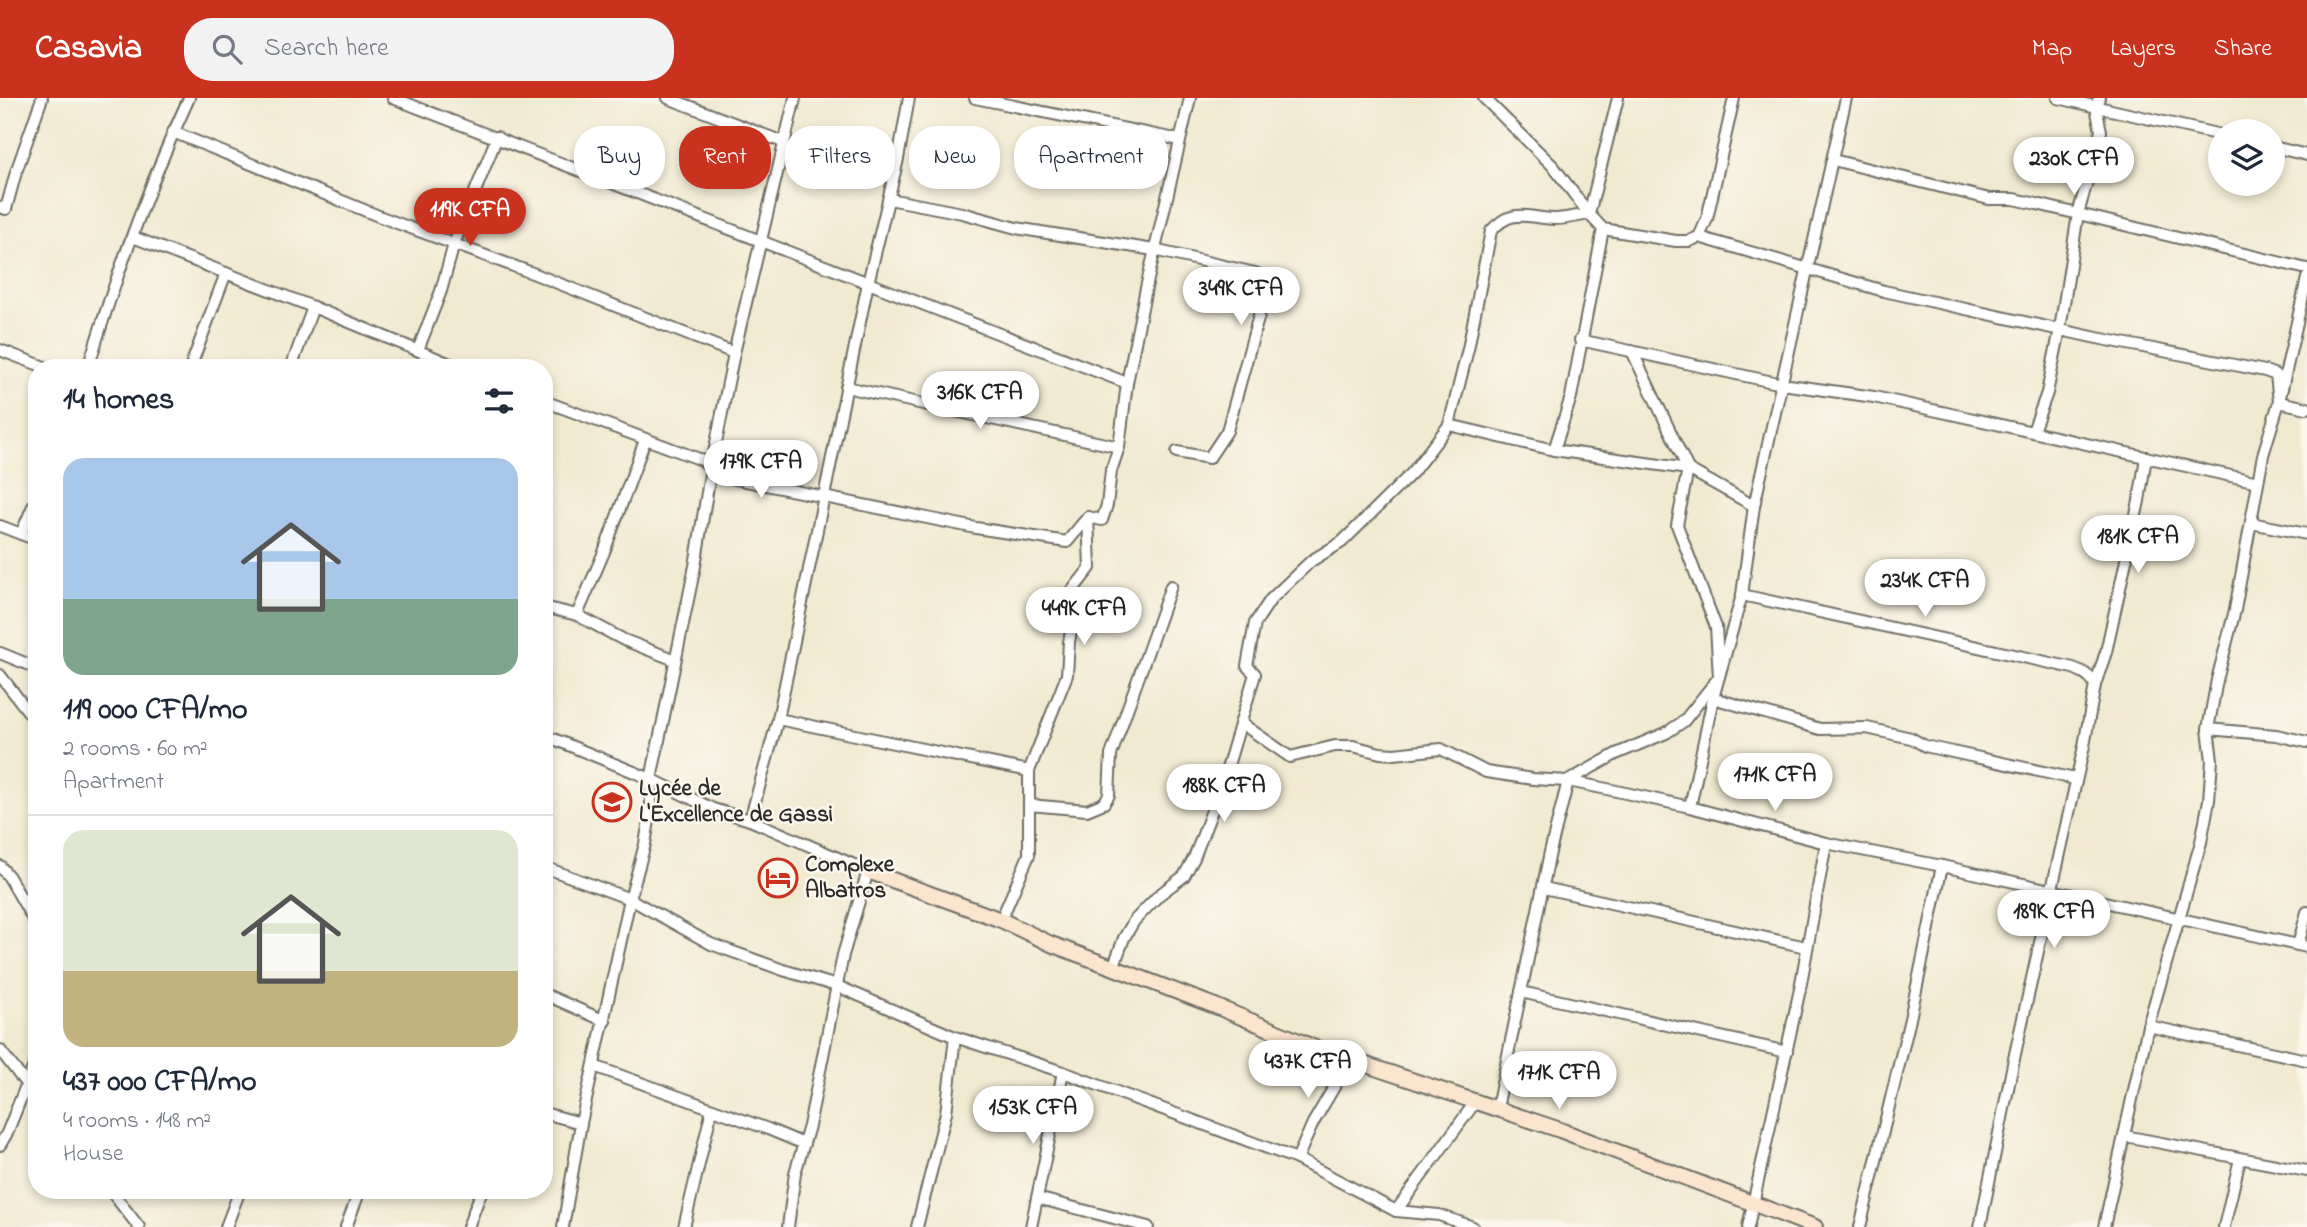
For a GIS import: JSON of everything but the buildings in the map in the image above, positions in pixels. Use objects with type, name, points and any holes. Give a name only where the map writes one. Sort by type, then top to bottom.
[{"type":"street","points":[[0,207],[6,209],[41,98]]},
{"type":"street","points":[[91,359],[133,237],[173,132],[189,98]]},
{"type":"street","points":[[394,98],[761,243],[850,274],[1127,383]]},
{"type":"street","points":[[668,98],[783,142]]},
{"type":"street","points":[[563,1227],[581,1123],[630,899],[646,844],[651,809],[651,779],[734,353],[795,98]]},
{"type":"street","points":[[750,820],[778,719],[909,98]]},
{"type":"street","points":[[975,98],[1180,140]]},
{"type":"street","points":[[1088,517],[1102,520],[1107,505],[1111,471],[1119,447],[1127,383],[1189,98]]},
{"type":"street","points":[[1484,98],[1553,166],[1603,229],[1676,241],[1689,241],[1699,237],[1884,291],[2097,338],[2265,371],[2276,376],[2279,402]]},
{"type":"street","points":[[1589,214],[1618,98]]},
{"type":"street","points":[[1699,237],[1707,219],[1734,98]]},
{"type":"street","points":[[1690,807],[1713,698],[1742,595],[1754,506],[1846,98]]},
{"type":"street","points":[[2059,98],[2097,102],[2208,132]]},
{"type":"street","points":[[2033,431],[2047,393],[2078,214],[2101,131],[2097,102]]},
{"type":"street","points":[[173,132],[381,217],[734,353]]},
{"type":"street","points":[[418,350],[441,291],[454,244],[497,137]]},
{"type":"street","points":[[2285,150],[2307,155]]},
{"type":"street","points":[[1833,160],[1989,199],[2026,201],[2307,269]]},
{"type":"street","points":[[889,199],[962,213],[1016,228],[1103,244],[1154,250],[1255,272],[1269,279],[1227,431],[1209,458],[1177,452]]},
{"type":"street","points":[[1113,968],[1124,938],[1134,921],[1159,895],[1184,876],[1194,858],[1224,779],[1255,674],[1247,666],[1255,623],[1271,599],[1311,561],[1342,542],[1412,473],[1449,425],[1468,349],[1492,231],[1502,219],[1534,215],[1554,219],[1589,214]]},
{"type":"street","points":[[1554,450],[1571,397],[1603,229]]},
{"type":"street","points":[[133,237],[439,359]]},
{"type":"street","points":[[193,359],[226,273]]},
{"type":"street","points":[[2104,1227],[2148,1026],[2201,842],[2209,800],[2212,760],[2208,729],[2217,680],[2235,610],[2263,455],[2279,402],[2307,278]]},
{"type":"street","points":[[294,359],[313,307]]},
{"type":"street","points":[[1580,340],[1782,384],[1874,397],[2258,482]]},
{"type":"street","points":[[0,350],[28,361]]},
{"type":"street","points":[[1497,1108],[1550,852],[1568,781],[1616,754],[1666,733],[1684,721],[1719,677],[1716,627],[1677,524],[1688,469],[1632,351]]},
{"type":"street","points":[[846,387],[1119,447]]},
{"type":"street","points":[[2279,402],[2307,408]]},
{"type":"street","points":[[553,404],[702,460],[726,477],[824,498],[1015,535],[1067,542],[1088,517]]},
{"type":"street","points":[[1449,425],[1554,450],[1688,469],[1754,506]]},
{"type":"street","points":[[577,615],[604,552],[645,440]]},
{"type":"street","points":[[1980,1227],[2095,685],[2106,652],[2139,501],[2146,457]]},
{"type":"street","points":[[1001,920],[1029,855],[1030,771],[1067,675],[1074,617],[1072,591],[1090,568],[1088,517]]},
{"type":"street","points":[[21,534],[28,518]]},
{"type":"street","points":[[2251,523],[2307,534]]},
{"type":"street","points":[[0,526],[28,537]]},
{"type":"street","points":[[1029,805],[1087,810],[1104,803],[1109,795],[1111,755],[1171,586]]},
{"type":"street","points":[[1742,595],[2073,668],[2092,679],[2095,685]]},
{"type":"street","points":[[553,609],[577,615],[624,640],[675,660]]},
{"type":"street","points":[[0,653],[28,664]]},
{"type":"street","points":[[0,675],[28,711]]},
{"type":"street","points":[[1713,698],[1820,729],[1867,728],[1890,732],[1911,738],[1925,746],[2075,779]]},
{"type":"street","points":[[778,719],[1030,771]]},
{"type":"street","points":[[1241,723],[1290,757],[1335,746],[1353,746],[1394,754],[1441,749],[1486,772],[1568,781],[1690,807],[1826,843],[2303,946],[2307,912]]},
{"type":"street","points":[[2208,729],[2276,735],[2307,742]]},
{"type":"street","points":[[553,739],[651,779],[713,809],[750,820],[868,871],[1001,920],[1051,944],[1215,1006],[1313,1047],[1497,1108],[1815,1227]]},
{"type":"street","points":[[1748,1227],[1787,1052],[1826,843]]},
{"type":"street","points":[[0,866],[28,910]]},
{"type":"street","points":[[1860,1227],[1910,1019],[1942,866]]},
{"type":"street","points":[[553,870],[630,899],[711,944],[838,986],[955,1037],[1063,1072],[1297,1159],[1396,1211],[1438,1215],[1474,1227]]},
{"type":"street","points":[[788,1227],[795,1173],[804,1144],[843,955],[868,871]]},
{"type":"street","points":[[1544,888],[1806,947]]},
{"type":"street","points":[[1521,992],[1787,1052]]},
{"type":"street","points":[[553,999],[604,1021]]},
{"type":"street","points":[[2148,1026],[2307,1060]]},
{"type":"street","points":[[917,1227],[946,1113],[955,1037]]},
{"type":"street","points":[[0,1050],[28,1087]]},
{"type":"street","points":[[1297,1159],[1313,1123],[1351,1058]]},
{"type":"street","points":[[594,1066],[804,1144]]},
{"type":"street","points":[[1031,1227],[1063,1072]]},
{"type":"street","points":[[0,1145],[28,1080]]},
{"type":"street","points":[[1396,1211],[1476,1101]]},
{"type":"street","points":[[684,1227],[712,1109]]},
{"type":"street","points":[[553,1115],[581,1123]]},
{"type":"street","points":[[2124,1136],[2307,1171]]},
{"type":"street","points":[[2224,1227],[2240,1159]]},
{"type":"street","points":[[1037,1198],[1148,1227]]},
{"type":"street","points":[[117,1199],[139,1227]]},
{"type":"street","points":[[226,1227],[237,1199]]},
{"type":"street","points":[[346,1227],[357,1199]]},
{"type":"street","points":[[468,1227],[479,1199]]},
{"type":"place","name":"Lycée de L'Excellence de Gassi","points":[[612,802]]},
{"type":"place","name":"Complexe Albatros","points":[[778,878]]}]
